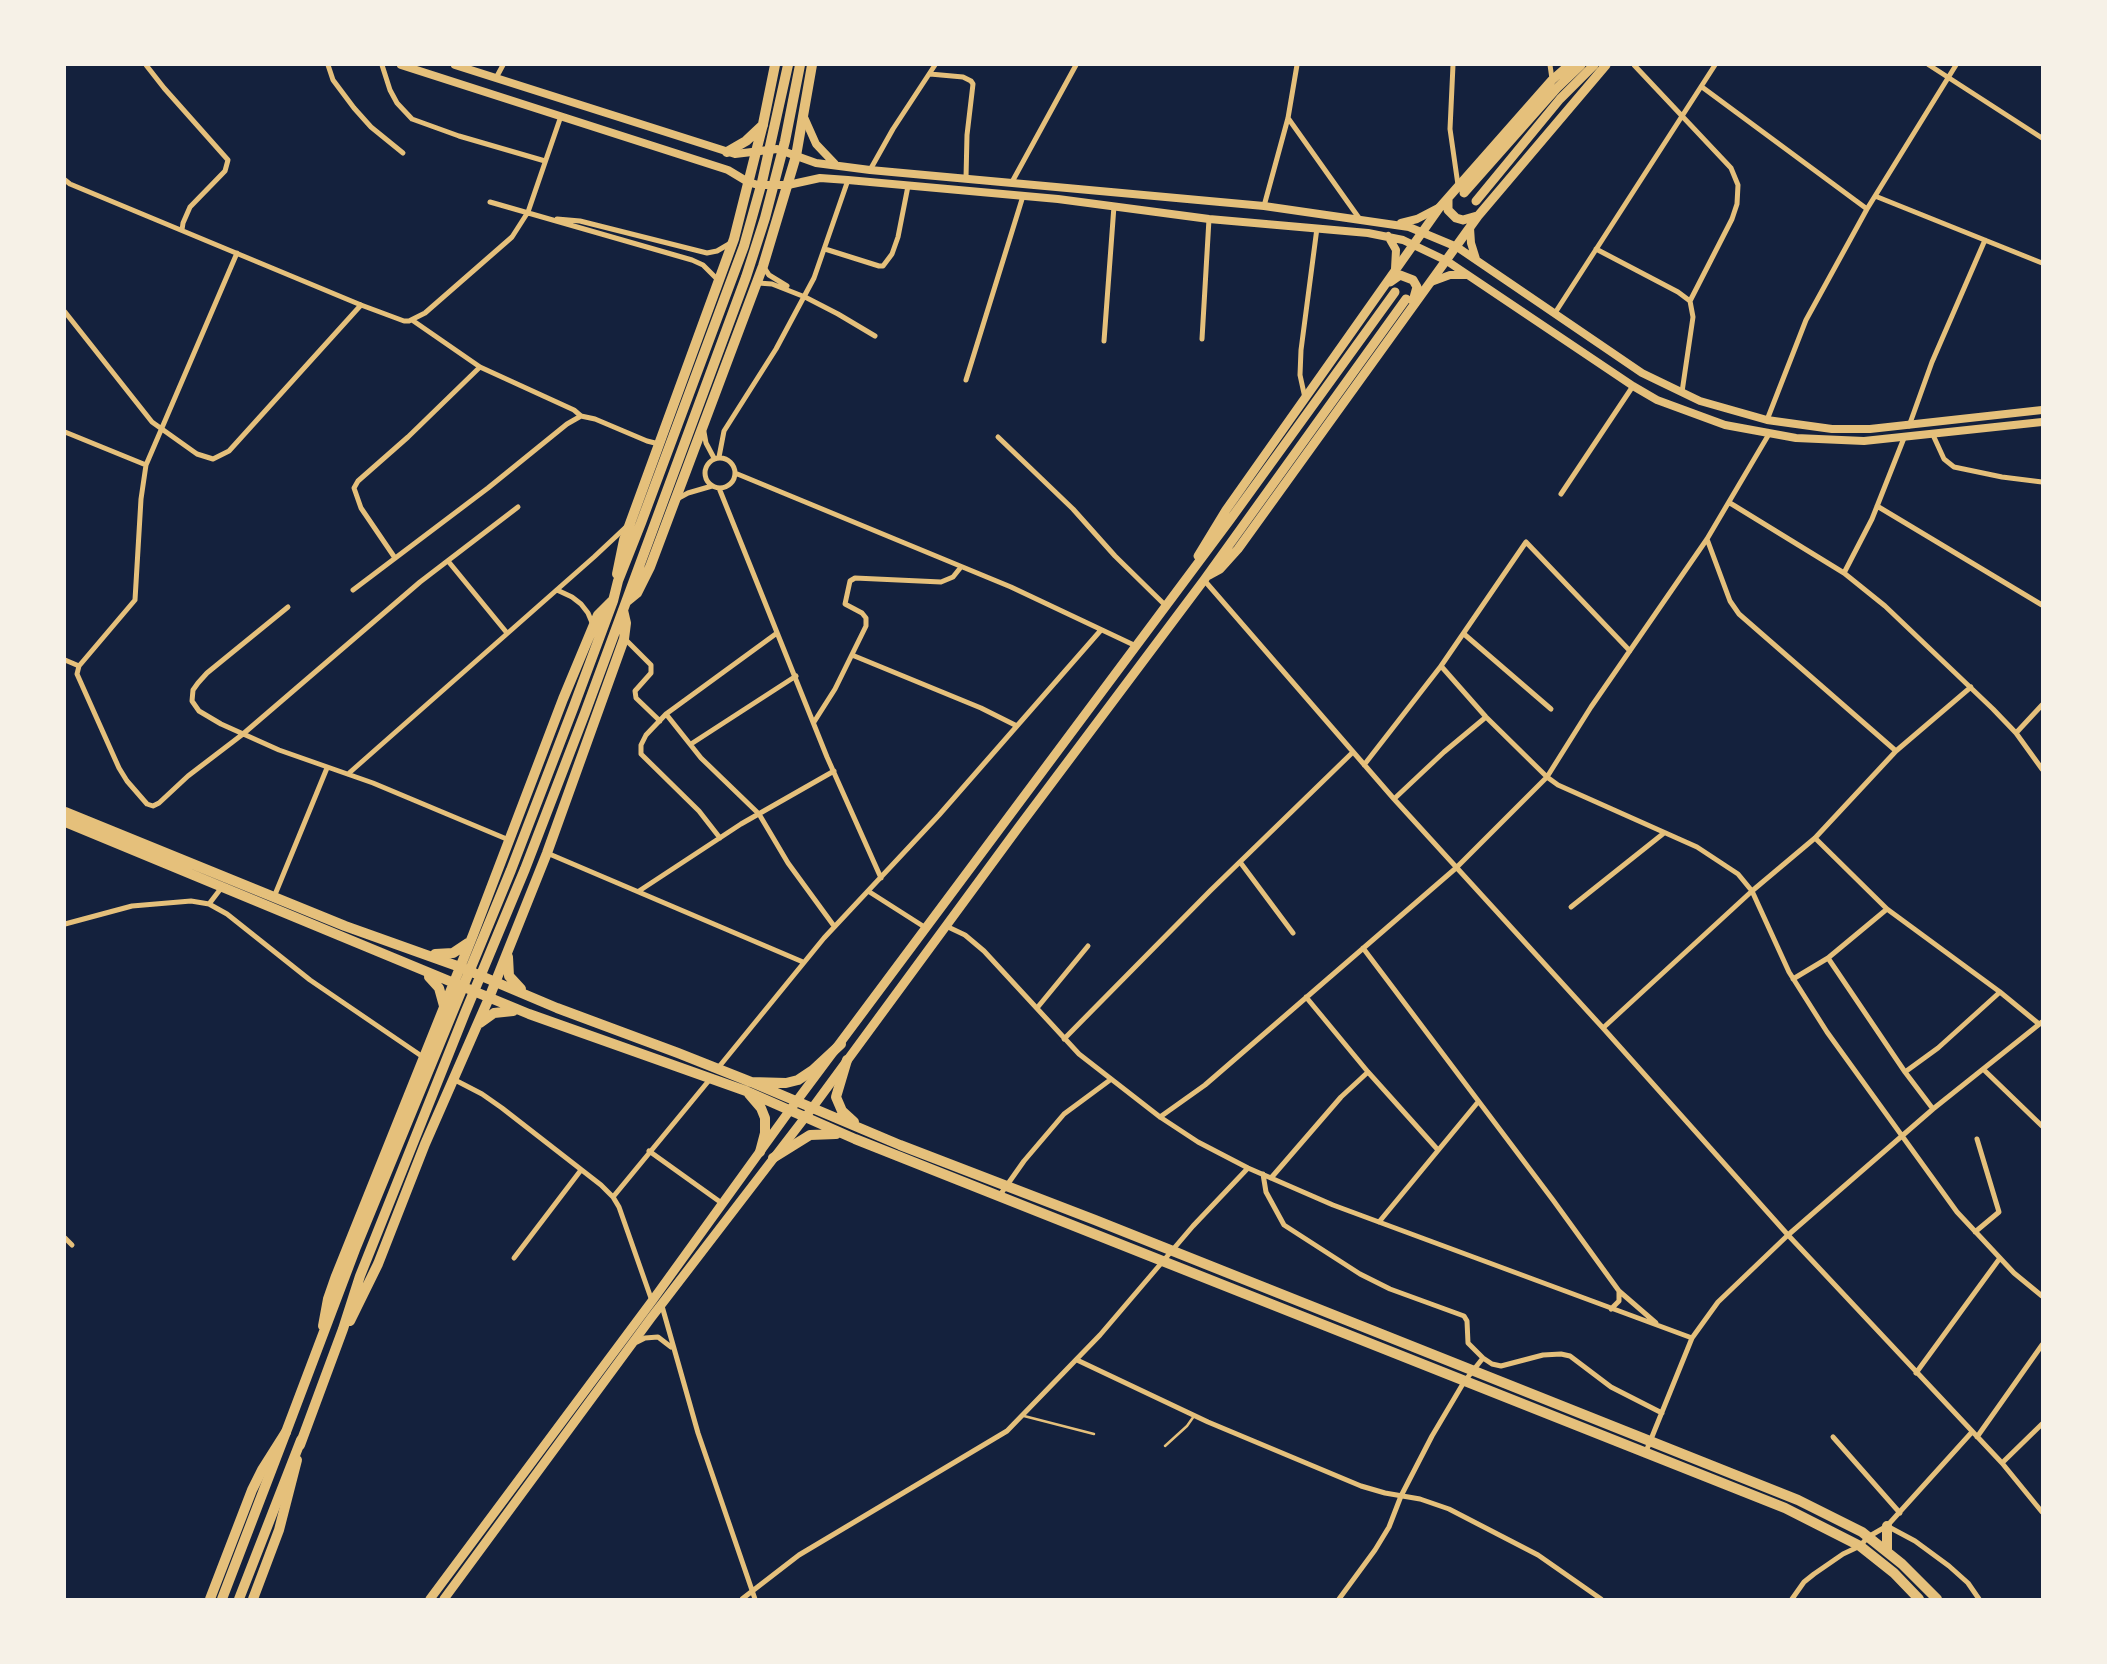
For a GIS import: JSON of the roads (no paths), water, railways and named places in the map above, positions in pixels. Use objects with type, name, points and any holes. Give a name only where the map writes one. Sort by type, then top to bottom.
[{"type":"highway","points":[[618,581],[619,558],[630,523],[734,239],[775,65]]},
{"type":"highway","points":[[222,1599],[356,1247],[508,879],[642,523],[747,234],[762,182],[788,65]]},
{"type":"highway","points":[[239,1599],[343,1329],[368,1255],[525,869],[654,526],[760,234],[785,141],[800,65]]},
{"type":"highway","points":[[624,606],[634,598],[645,579],[763,266],[796,156],[812,65]]},
{"type":"highway","points":[[727,152],[746,141],[763,124]]},
{"type":"highway","points":[[322,1340],[324,1313],[332,1285],[454,984],[593,625],[602,609],[613,601]]},
{"type":"highway","points":[[343,1329],[359,1307],[378,1264],[547,853],[624,639],[624,606]]},
{"type":"highway","points":[[65,812],[454,984],[529,1014],[711,1078],[813,1107],[1163,1262],[1785,1508],[1860,1546],[1894,1573],[1920,1599]]},
{"type":"highway","points":[[65,822],[274,897],[719,1068],[790,1111],[855,1139],[1171,1251],[1798,1500],[1868,1536],[1937,1599]]},
{"type":"highway","points":[[479,919],[480,936],[486,944],[498,946],[514,933]]},
{"type":"highway","points":[[424,954],[453,953],[463,948],[473,935]]},
{"type":"highway","points":[[510,945],[507,961],[509,976],[515,984],[536,999]]},
{"type":"highway","points":[[417,969],[436,984],[443,995],[444,1006]]},
{"type":"highway","points":[[475,1029],[485,1017],[499,1011],[529,1014]]},
{"type":"highway","points":[[432,1036],[446,1028],[458,1028],[466,1038],[465,1052]]},
{"type":"highway","points":[[748,1087],[798,1080],[841,1044]]},
{"type":"highway","points":[[847,1060],[837,1088],[837,1103],[846,1116],[859,1127]]},
{"type":"highway","points":[[748,1087],[765,1118],[765,1133],[760,1152]]},
{"type":"highway","points":[[773,1158],[810,1135],[835,1134],[855,1139]]},
{"type":"highway","points":[[209,1599],[252,1490],[286,1433]]},
{"type":"highway","points":[[253,1599],[279,1530],[301,1440]]},
{"type":"highway","points":[[1887,1525],[1887,1552]]},
{"type":"main road","points":[[401,65],[728,170],[748,182],[768,186],[813,179],[848,180],[1023,196],[1209,219],[1388,236],[1404,240],[1447,261],[1657,400],[1725,425],[1769,434],[1829,441],[1904,438],[2042,422]]},
{"type":"main road","points":[[455,65],[727,152],[742,154],[777,149],[816,163],[870,170],[1264,206],[1359,218],[1424,231],[1462,249],[1622,361],[1700,401],[1766,420],[1832,429],[1909,426],[2042,410]]},
{"type":"main road","points":[[1461,189],[1552,80],[1569,65]]},
{"type":"main road","points":[[1395,272],[1448,196],[1461,189],[1581,65]]},
{"type":"main road","points":[[1476,201],[1560,99],[1594,65]]},
{"type":"main road","points":[[1456,267],[1456,254],[1462,249],[1478,216],[1606,65]]},
{"type":"main road","points":[[804,115],[816,144],[837,165]]},
{"type":"main road","points":[[813,179],[812,168],[816,163]]},
{"type":"main road","points":[[1448,196],[1448,210],[1456,218],[1463,220],[1478,216]]},
{"type":"main road","points":[[1396,224],[1417,219],[1440,207]]},
{"type":"main road","points":[[1404,240],[1411,235],[1409,227]]},
{"type":"main road","points":[[1470,228],[1476,259]]},
{"type":"main road","points":[[1188,577],[1211,533],[1305,398],[1390,289],[1397,261],[1396,250],[1388,236]]},
{"type":"main road","points":[[1206,577],[1220,569],[1238,549],[1447,261],[1462,249]]},
{"type":"main road","points":[[1432,282],[1450,275],[1467,274]]},
{"type":"main road","points":[[444,1599],[631,1345],[760,1152],[1188,577],[1400,275],[1413,280],[1417,290],[1411,310]]},
{"type":"main road","points":[[430,1599],[657,1303],[805,1118],[1206,577],[1406,299]]},
{"type":"street","points":[[146,65],[228,160],[225,171],[190,207],[182,230]]},
{"type":"street","points":[[328,65],[333,80],[354,108],[371,127],[403,153]]},
{"type":"street","points":[[382,65],[397,103],[412,119],[545,161]]},
{"type":"street","points":[[496,78],[503,65]]},
{"type":"street","points":[[870,170],[935,65]]},
{"type":"street","points":[[1012,182],[1076,65]]},
{"type":"street","points":[[1264,206],[1288,118],[1297,65]]},
{"type":"street","points":[[1453,65],[1450,129],[1461,189]]},
{"type":"street","points":[[1550,65],[1552,80]]},
{"type":"street","points":[[1633,65],[1731,167],[1736,178],[1737,204],[1720,246],[1690,301],[1693,317],[1682,392]]},
{"type":"street","points":[[1555,313],[1715,65]]},
{"type":"street","points":[[1929,65],[2042,138]]},
{"type":"street","points":[[1766,420],[1806,320],[1867,209],[1956,65]]},
{"type":"street","points":[[930,74],[962,77],[973,85],[967,135],[966,178]]},
{"type":"street","points":[[1702,87],[1867,209]]},
{"type":"street","points":[[65,193],[68,182],[361,305],[404,321],[412,320],[436,303],[512,237],[528,212],[561,116]]},
{"type":"street","points":[[1288,118],[1359,218]]},
{"type":"street","points":[[735,473],[728,485],[719,488],[706,480],[704,471],[708,463],[717,458],[724,431],[776,349],[804,297],[825,249],[848,180]]},
{"type":"street","points":[[825,249],[878,267],[883,266],[892,254],[898,237],[908,186]]},
{"type":"street","points":[[966,380],[1023,196]]},
{"type":"street","points":[[1875,196],[2042,264]]},
{"type":"street","points":[[490,202],[703,265],[720,282]]},
{"type":"street","points":[[1104,341],[1114,206]]},
{"type":"street","points":[[554,219],[571,219],[707,253],[717,251],[734,239]]},
{"type":"street","points":[[1202,339],[1209,219]]},
{"type":"street","points":[[1305,398],[1300,375],[1301,350],[1317,228]]},
{"type":"street","points":[[593,232],[631,234]]},
{"type":"street","points":[[1909,426],[1932,362],[1985,240]]},
{"type":"street","points":[[682,258],[685,248]]},
{"type":"street","points":[[1596,249],[1690,301]]},
{"type":"street","points":[[237,253],[146,465],[138,532],[136,595],[79,666],[77,674],[119,768],[150,806],[159,803],[188,776],[243,734],[420,582],[518,507]]},
{"type":"street","points":[[763,266],[773,278],[875,336]]},
{"type":"street","points":[[756,284],[772,284],[804,297]]},
{"type":"street","points":[[65,312],[141,409],[161,430],[205,458],[213,459],[222,457],[361,305]]},
{"type":"street","points":[[412,320],[480,367],[581,416],[659,444]]},
{"type":"street","points":[[395,558],[361,508],[354,488],[358,481],[480,367]]},
{"type":"street","points":[[1561,494],[1633,386]]},
{"type":"street","points":[[354,590],[567,424],[581,416]]},
{"type":"street","points":[[703,425],[706,443],[717,458],[730,461],[735,473],[961,567],[1136,646]]},
{"type":"street","points":[[65,441],[66,433],[146,465]]},
{"type":"street","points":[[1160,1117],[1205,1085],[1456,868],[1547,777],[1707,539],[1769,434]]},
{"type":"street","points":[[1933,435],[1944,459],[1954,467],[2042,482]]},
{"type":"street","points":[[998,437],[1073,509],[1115,556],[1166,606]]},
{"type":"street","points":[[1844,573],[1877,506],[1904,438]]},
{"type":"street","points":[[675,501],[688,493],[712,486]]},
{"type":"street","points":[[719,488],[834,771],[881,878]]},
{"type":"street","points":[[1730,503],[1844,573],[1885,606],[2016,733],[2042,769]]},
{"type":"street","points":[[1877,506],[2042,605]]},
{"type":"street","points":[[348,774],[630,523]]},
{"type":"street","points":[[1707,539],[1730,601],[1739,614],[1896,751]]},
{"type":"street","points":[[1364,765],[1441,666],[1526,542],[1630,651]]},
{"type":"street","points":[[448,561],[507,633]]},
{"type":"street","points":[[814,722],[835,689],[866,622],[862,613],[845,604],[852,579],[941,582],[953,577],[961,567]]},
{"type":"street","points":[[1206,577],[1394,799],[1788,1236],[2002,1463],[2042,1512]]},
{"type":"street","points":[[557,590],[581,604],[593,625]]},
{"type":"street","points":[[288,607],[207,673],[194,690],[192,701],[199,711],[243,734],[509,840]]},
{"type":"street","points":[[719,1068],[834,926],[881,878],[1101,630]]},
{"type":"street","points":[[720,838],[699,811],[641,754],[641,745],[646,735],[666,714],[777,633]]},
{"type":"street","points":[[1464,634],[1551,709]]},
{"type":"street","points":[[624,639],[651,665],[651,673],[635,691],[636,698],[660,721]]},
{"type":"street","points":[[852,655],[959,698],[1017,726]]},
{"type":"street","points":[[65,660],[79,666]]},
{"type":"street","points":[[1441,666],[1486,717],[1558,785],[1697,847],[1738,874],[1752,891],[1793,979],[1827,1032],[1902,1137],[1957,1212],[2000,1258],[2042,1296]]},
{"type":"street","points":[[691,744],[796,676]]},
{"type":"street","points":[[1603,1028],[1752,891],[1815,838],[1896,751],[1971,687]]},
{"type":"street","points":[[2016,733],[2042,705]]},
{"type":"street","points":[[666,714],[701,758],[759,814],[789,863],[834,926]]},
{"type":"street","points":[[1394,799],[1486,717]]},
{"type":"street","points":[[1065,1039],[1353,752]]},
{"type":"street","points":[[274,897],[327,768]]},
{"type":"street","points":[[639,891],[720,838],[834,771]]},
{"type":"street","points":[[1571,907],[1664,833]]},
{"type":"street","points":[[1644,1454],[1692,1338],[1718,1302],[1788,1236],[1933,1109],[2041,1023],[1887,909],[1815,838]]},
{"type":"street","points":[[547,853],[803,962]]},
{"type":"street","points":[[1240,862],[1293,933]]},
{"type":"street","points":[[209,904],[225,881]]},
{"type":"street","points":[[868,891],[926,928]]},
{"type":"street","points":[[65,924],[132,906],[191,901],[209,904],[226,914],[324,990],[423,1057]]},
{"type":"street","points":[[1793,979],[1828,958],[1887,909]]},
{"type":"street","points":[[946,926],[974,941],[1065,1039],[1110,1080],[1198,1142],[1248,1168],[1333,1205],[1692,1338]]},
{"type":"street","points":[[1037,1008],[1088,946]]},
{"type":"street","points":[[1363,948],[1619,1291],[1658,1325]]},
{"type":"street","points":[[1828,958],[1933,1109]]},
{"type":"street","points":[[1905,1072],[1938,1048],[2000,992]]},
{"type":"street","points":[[1306,997],[1438,1150]]},
{"type":"street","points":[[1983,1069],[2042,1126]]},
{"type":"street","points":[[1271,1178],[1341,1097],[1368,1072]]},
{"type":"street","points":[[613,1197],[711,1078]]},
{"type":"street","points":[[453,1079],[489,1099],[581,1170],[613,1197],[619,1207],[675,1352],[698,1433],[755,1599]]},
{"type":"street","points":[[1003,1190],[1064,1114],[1110,1080]]},
{"type":"street","points":[[1379,1222],[1478,1102]]},
{"type":"street","points":[[1975,1232],[1999,1212],[1977,1139]]},
{"type":"street","points":[[649,1151],[723,1204]]},
{"type":"street","points":[[743,1599],[799,1555],[1002,1436],[1077,1360],[1171,1251],[1248,1168]]},
{"type":"street","points":[[514,1258],[581,1170]]},
{"type":"street","points":[[1263,1174],[1266,1192],[1284,1225],[1360,1274],[1464,1316],[1467,1321],[1468,1343],[1483,1358],[1501,1366],[1543,1355],[1570,1356],[1611,1387],[1662,1413]]},
{"type":"street","points":[[65,1238],[72,1245]]},
{"type":"street","points":[[1916,1373],[2000,1258]]},
{"type":"street","points":[[1611,1309],[1619,1301],[1619,1291]]},
{"type":"street","points":[[631,1345],[645,1338],[657,1337],[675,1352]]},
{"type":"street","points":[[1792,1599],[1804,1582],[1814,1574],[1860,1546],[1868,1536],[1887,1525],[1900,1513],[1975,1434],[2042,1345]]},
{"type":"street","points":[[1339,1599],[1389,1527],[1401,1496],[1432,1436],[1464,1382],[1483,1358]]},
{"type":"street","points":[[1077,1360],[1194,1416],[1361,1486],[1440,1505],[1538,1555],[1601,1599]]},
{"type":"street","points":[[2002,1463],[2042,1424]]},
{"type":"street","points":[[1833,1437],[1900,1513]]},
{"type":"street","points":[[1887,1525],[1949,1566],[1974,1590],[1979,1599]]},
{"type":"lane","points":[[1024,1416],[1094,1434]]},
{"type":"lane","points":[[1166,1447],[1194,1416]]}]
